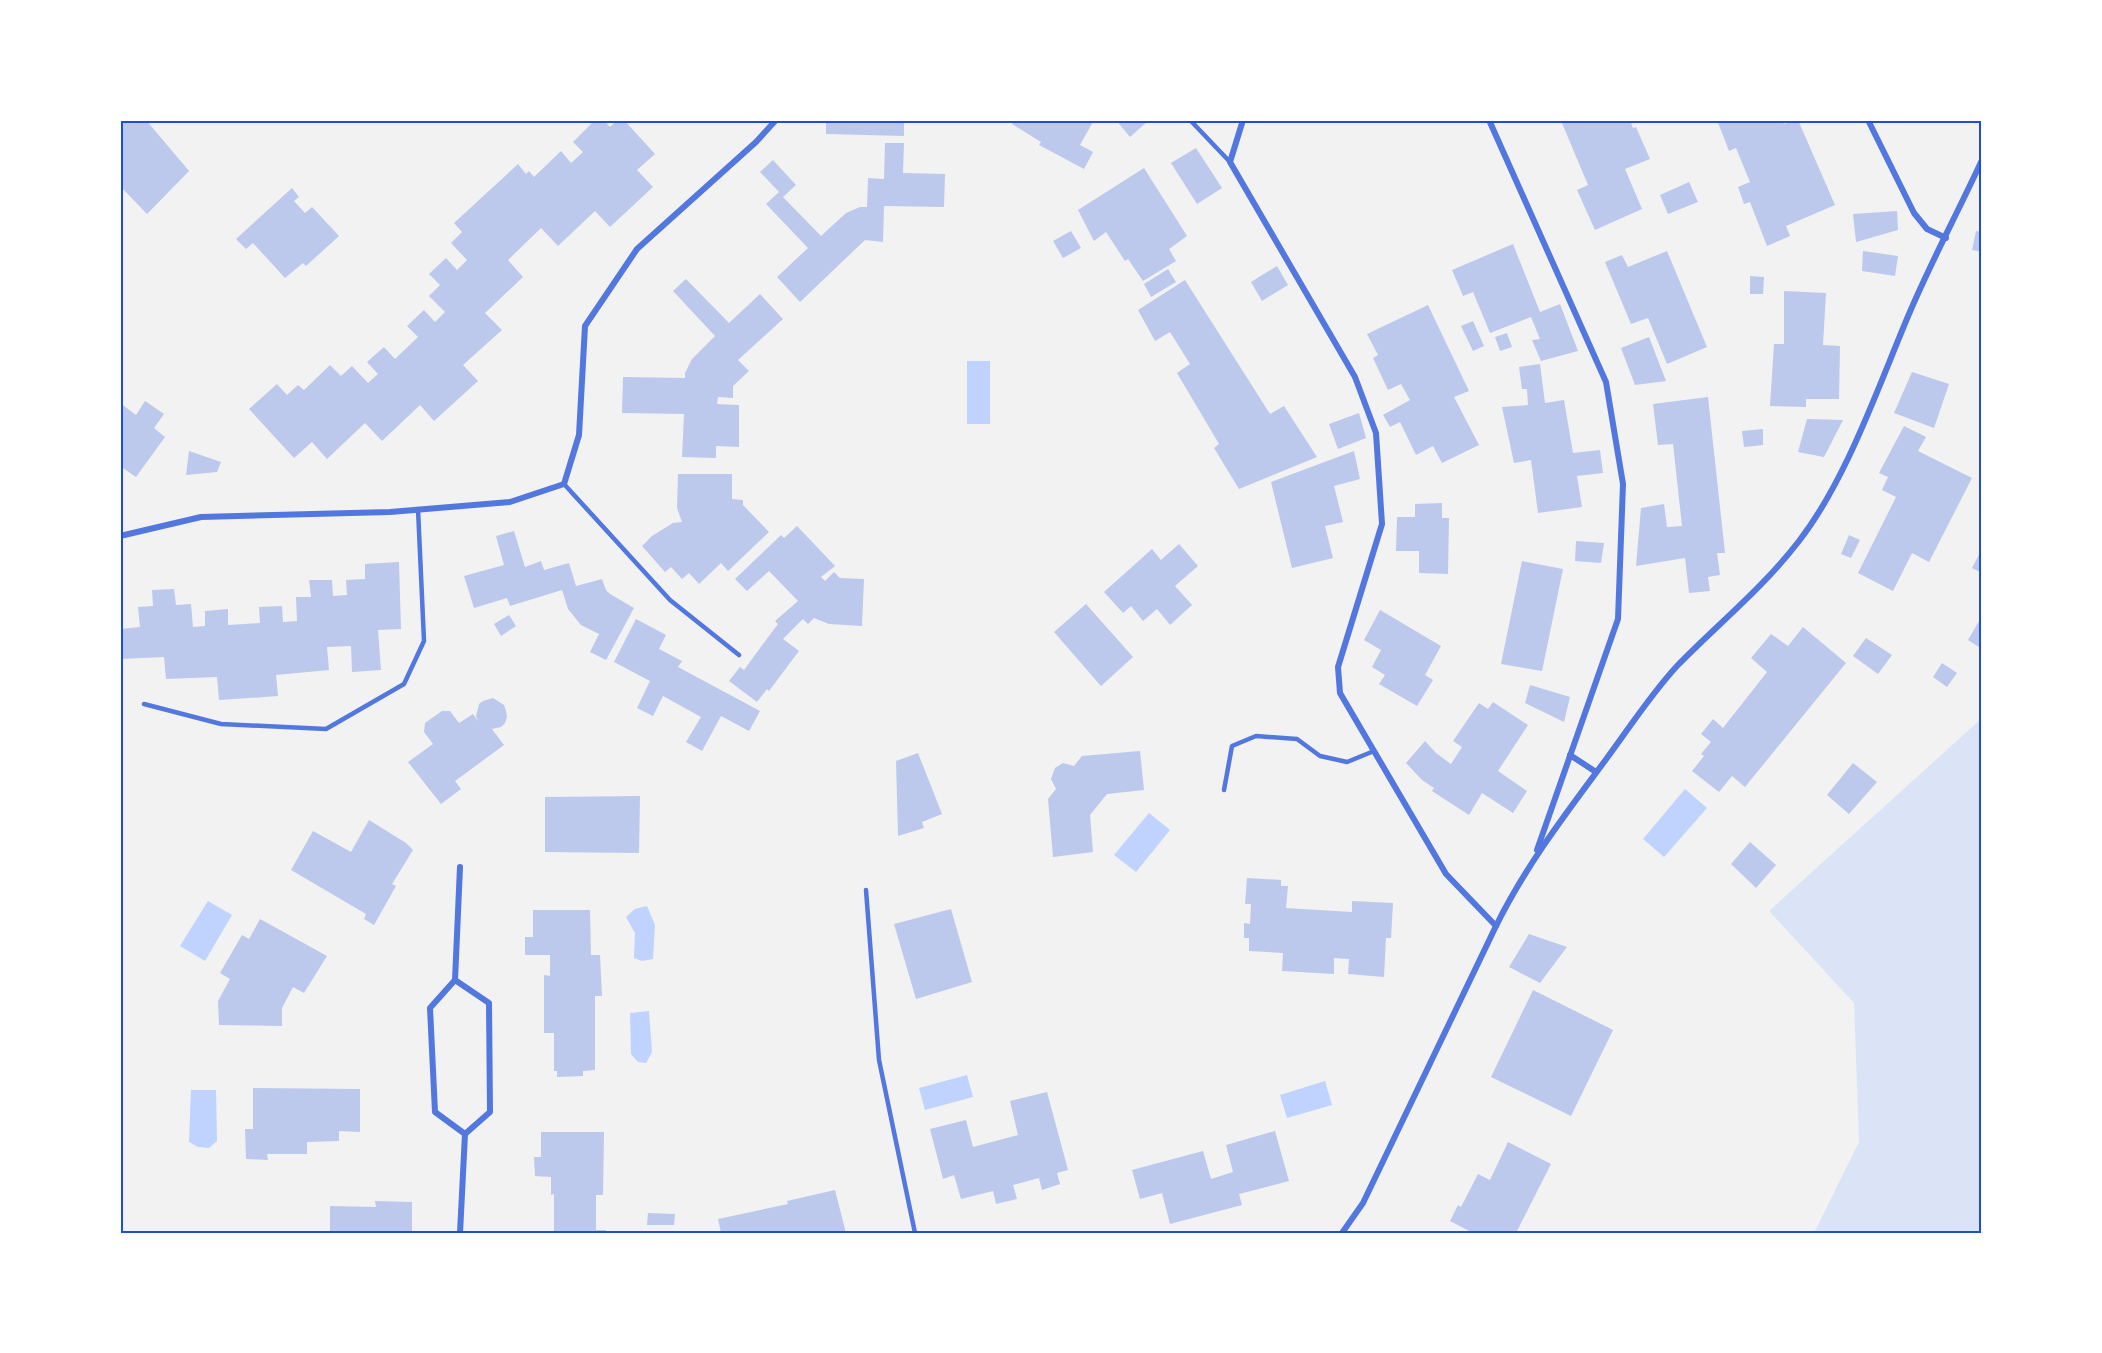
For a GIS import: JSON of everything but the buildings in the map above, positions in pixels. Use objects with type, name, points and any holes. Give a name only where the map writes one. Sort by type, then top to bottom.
[{"type":"street","points":[[120,536],[201,518],[418,510],[510,501],[564,484],[579,435],[585,326],[637,249],[756,142],[776,120]]},
{"type":"street","points":[[1243,120],[1230,162],[1355,377],[1376,433],[1382,524],[1338,667],[1340,693],[1446,874],[1496,926]]},
{"type":"street","points":[[1489,120],[1606,382],[1623,484],[1618,619],[1535,856]]},
{"type":"street","points":[[1868,120],[1914,213],[1927,229],[1946,238]]},
{"type":"street","points":[[1342,1233],[1363,1203],[1496,926],[1535,856],[1653,695],[1677,667],[1761,586],[1800,540],[1826,501],[1850,452],[1921,286],[1982,160]]},
{"type":"street","points":[[1569,755],[1596,772]]},
{"type":"street","points":[[459,867],[455,980],[430,1008],[435,1112],[465,1134]]},
{"type":"street","points":[[455,980],[489,1003],[490,1112],[465,1134],[460,1233]]},
{"type":"lane","points":[[1190,120],[1230,162]]},
{"type":"lane","points":[[564,484],[670,600],[739,655]]},
{"type":"lane","points":[[144,704],[221,724],[326,729],[404,684],[424,641],[418,510]]},
{"type":"lane","points":[[1224,790],[1232,746],[1256,736],[1297,739],[1320,756],[1347,762],[1374,750]]},
{"type":"lane","points":[[866,890],[879,1060],[915,1233]]},
{"type":"shaded area","points":[[1982,718],[1982,1233],[1814,1233],[1859,1142],[1854,1003],[1769,911]]},
{"type":"water","points":[[967,361],[990,361],[990,424],[967,424]]},
{"type":"water","points":[[1685,789],[1707,808],[1664,857],[1643,839]]},
{"type":"water","points":[[1149,813],[1170,830],[1136,872],[1114,855]]},
{"type":"water","points":[[208,901],[232,915],[205,961],[180,946]]},
{"type":"water","points":[[647,906],[655,925],[653,959],[642,961],[634,958],[635,933],[626,917],[635,909]]},
{"type":"water","points":[[649,1011],[652,1052],[646,1063],[638,1062],[631,1054],[630,1013]]},
{"type":"water","points":[[967,1075],[973,1097],[925,1110],[919,1088]]},
{"type":"water","points":[[1325,1081],[1332,1105],[1287,1118],[1280,1095]]},
{"type":"water","points":[[191,1090],[216,1090],[217,1141],[209,1148],[198,1147],[189,1142]]}]
